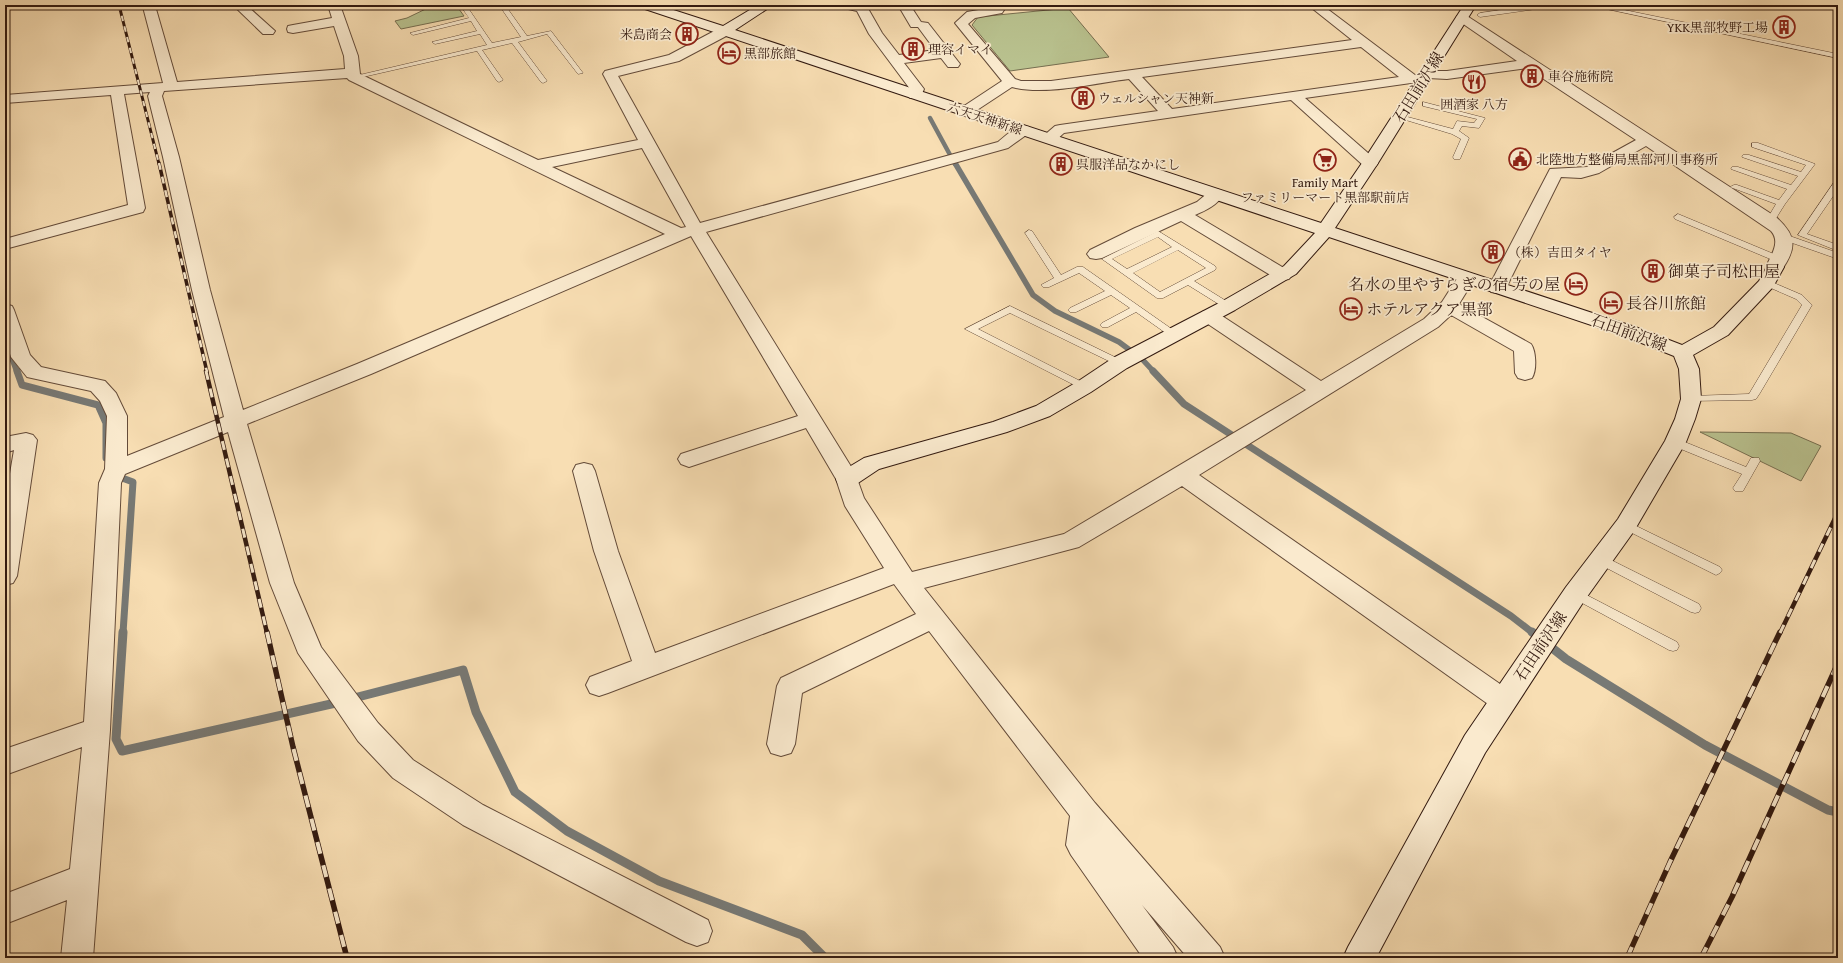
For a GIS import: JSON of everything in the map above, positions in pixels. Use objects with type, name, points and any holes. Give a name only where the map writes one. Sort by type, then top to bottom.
[{"type":"street","points":[[160,5],[149,7],[166,87]]},
{"type":"street","points":[[239,5],[268,31]]},
{"type":"street","points":[[334,5],[351,56],[353,75]]},
{"type":"street","name":"六天天神新線","points":[[646,5],[1325,230]]},
{"type":"street","points":[[767,5],[724,31],[674,58],[610,74],[646,143],[687,232],[811,419],[847,479],[853,500],[903,577],[1085,813],[1209,958]]},
{"type":"street","points":[[848,5],[862,8],[876,34],[917,89],[915,95]]},
{"type":"street","points":[[904,5],[953,64]]},
{"type":"street","points":[[994,5],[998,10],[971,15],[961,23],[1010,82],[1021,85],[1051,84],[1363,43]]},
{"type":"street","points":[[1314,5],[1363,43],[1420,78]]},
{"type":"street","name":"石田前沢線","points":[[1359,958],[1475,744],[1576,594],[1626,524],[1676,442],[1691,399],[1689,369],[1682,352],[1654,340],[1325,230],[1400,117],[1420,78],[1462,19],[1470,5]]},
{"type":"street","points":[[1462,19],[1770,221],[1782,231],[1785,242],[1773,270],[1721,331],[1698,345],[1682,352]]},
{"type":"street","points":[[293,29],[339,21]]},
{"type":"street","points":[[894,60],[944,53]]},
{"type":"street","points":[[1049,138],[1060,130],[1530,63]]},
{"type":"street","points":[[1131,73],[1169,114]]},
{"type":"street","points":[[5,99],[353,75],[536,165],[687,232]]},
{"type":"street","points":[[966,111],[1010,82]]},
{"type":"street","points":[[166,87],[155,96],[172,158],[201,290],[236,422],[282,583],[311,653],[368,732],[403,769],[474,815],[697,931]]},
{"type":"street","points":[[5,244],[136,208],[118,96]]},
{"type":"street","points":[[1294,96],[1370,163]]},
{"type":"street","points":[[116,469],[236,422],[364,369],[687,232],[1003,145],[1024,130]]},
{"type":"street","points":[[1497,288],[1556,172],[1581,173],[1593,170],[1646,140]]},
{"type":"street","points":[[536,165],[646,143]]},
{"type":"street","points":[[1096,254],[1141,232],[1203,206],[1216,194]]},
{"type":"street","points":[[1182,215],[1282,275]]},
{"type":"street","points":[[847,479],[872,463],[1000,427],[1043,411],[1084,387],[1120,363],[1228,306],[1282,275],[1295,265],[1319,239],[1325,230]]},
{"type":"street","points":[[599,685],[903,577],[1071,542],[1431,323],[1449,306],[1466,278]]},
{"type":"street","points":[[1449,306],[1524,348],[1525,373]]},
{"type":"street","points":[[5,310],[21,357],[34,372],[98,386],[110,398],[117,416],[116,469],[110,483],[97,730],[77,958]]},
{"type":"street","points":[[1209,316],[1320,390]]},
{"type":"street","points":[[689,459],[811,419]]},
{"type":"street","points":[[5,445],[26,440],[5,576]]},
{"type":"street","points":[[584,471],[606,551],[647,667]]},
{"type":"street","points":[[1183,475],[1504,701]]},
{"type":"street","points":[[781,744],[790,686],[933,617]]},
{"type":"street","points":[[5,762],[97,730]]},
{"type":"street","points":[[1085,813],[1081,845],[1162,958]]},
{"type":"street","points":[[5,909],[84,879]]},
{"type":"lane","points":[[463,5],[490,45]]},
{"type":"lane","points":[[502,5],[526,38]]},
{"type":"lane","points":[[1488,5],[1480,16],[1543,6],[1539,5]]},
{"type":"lane","points":[[1591,5],[1838,56]]},
{"type":"lane","points":[[412,33],[473,20]]},
{"type":"lane","points":[[428,30],[445,55]]},
{"type":"lane","points":[[435,42],[481,32]]},
{"type":"lane","points":[[353,75],[549,32],[580,73]]},
{"type":"lane","points":[[514,40],[543,81]]},
{"type":"lane","points":[[478,48],[499,80]]},
{"type":"lane","points":[[1426,104],[1480,118],[1476,126],[1460,122],[1455,132]]},
{"type":"lane","points":[[1400,117],[1455,132],[1465,138],[1457,157]]},
{"type":"lane","points":[[1755,145],[1811,164],[1781,203],[1770,221]]},
{"type":"lane","points":[[1746,157],[1802,176]]},
{"type":"lane","points":[[1735,169],[1792,188]]},
{"type":"lane","points":[[1838,183],[1802,235],[1838,248]]},
{"type":"lane","points":[[1734,187],[1781,203]]},
{"type":"lane","points":[[1678,217],[1773,270],[1807,305],[1752,397],[1691,399]]},
{"type":"lane","points":[[1029,233],[1059,279]]},
{"type":"lane","points":[[1158,234],[1178,247],[1212,268],[1160,296],[1106,259],[1158,234]]},
{"type":"lane","points":[[1784,237],[1838,256]]},
{"type":"lane","points":[[1126,273],[1178,247]]},
{"type":"lane","points":[[1046,285],[1080,268],[1173,334]]},
{"type":"lane","points":[[1188,281],[1228,306]]},
{"type":"lane","points":[[1073,310],[1112,291]]},
{"type":"lane","points":[[1105,325],[1137,308]]},
{"type":"lane","points":[[1084,387],[970,329],[1010,309],[1120,363]]},
{"type":"lane","points":[[1676,442],[1748,472]]},
{"type":"lane","points":[[1739,488],[1755,461]]},
{"type":"lane","points":[[1626,524],[1716,570]]},
{"type":"lane","points":[[1601,560],[1695,608]]},
{"type":"lane","points":[[1576,594],[1673,646]]},
{"type":"green space","points":[[434,5],[456,5],[464,16],[401,29],[395,21],[407,18]]},
{"type":"green space","points":[[1068,8],[1109,57],[1010,71],[972,25],[978,17]]},
{"type":"green space","points":[[1700,432],[1791,433],[1821,446],[1801,481]]},
{"type":"waterway","points":[[930,118],[955,164]]},
{"type":"waterway","points":[[955,163],[1033,295],[1055,311],[1119,342],[1142,359],[1154,372]]},
{"type":"waterway","points":[[5,340],[17,372]]},
{"type":"waterway","points":[[17,371],[22,385],[98,405],[106,423],[106,458]]},
{"type":"waterway","points":[[1153,371],[1184,404],[1511,616],[1533,633]]},
{"type":"waterway","points":[[114,475],[133,482],[123,633]]},
{"type":"waterway","points":[[123,632],[116,739],[122,751],[340,702]]},
{"type":"waterway","points":[[1532,632],[1566,659],[1705,745],[1828,810],[1838,812]]},
{"type":"waterway","points":[[350,699],[463,670],[476,712],[515,792],[567,831],[659,881],[802,935],[825,958]]},
{"type":"railway","points":[[119,5],[159,164]]},
{"type":"railway","points":[[159,163],[207,372]]},
{"type":"railway","points":[[206,371],[267,633]]},
{"type":"railway","points":[[1780,633],[1838,512]]},
{"type":"railway","points":[[267,632],[293,747],[347,958]]},
{"type":"railway","points":[[1627,958],[1670,862],[1780,632]]},
{"type":"railway","points":[[1701,958],[1732,897],[1838,663]]},
{"type":"place","name":"YKK黒部牧野工場","points":[[1784,27]]},
{"type":"place","name":"米島商会","points":[[687,34]]},
{"type":"place","name":"理容イマイ","points":[[913,49]]},
{"type":"place","name":"黒部旅館","points":[[729,53]]},
{"type":"place","name":"車谷施術院","points":[[1532,76]]},
{"type":"place","name":"囲酒家 八方","points":[[1474,82]]},
{"type":"place","name":"ウェルシャン天神新","points":[[1083,98]]},
{"type":"place","name":"北陸地方整備局黒部河川事務所","points":[[1520,159]]},
{"type":"place","name":"Family Mart ファミリーマート黒部駅前店","points":[[1325,160]]},
{"type":"place","name":"呉服洋品なかにし","points":[[1061,164]]},
{"type":"place","name":"（株）吉田タイヤ","points":[[1493,252]]},
{"type":"place","name":"御菓子司松田屋","points":[[1653,271]]},
{"type":"place","name":"名水の里やすらぎの宿 芳の屋","points":[[1576,284]]},
{"type":"place","name":"長谷川旅館","points":[[1611,303]]},
{"type":"place","name":"ホテルアクア黒部","points":[[1351,309]]}]
